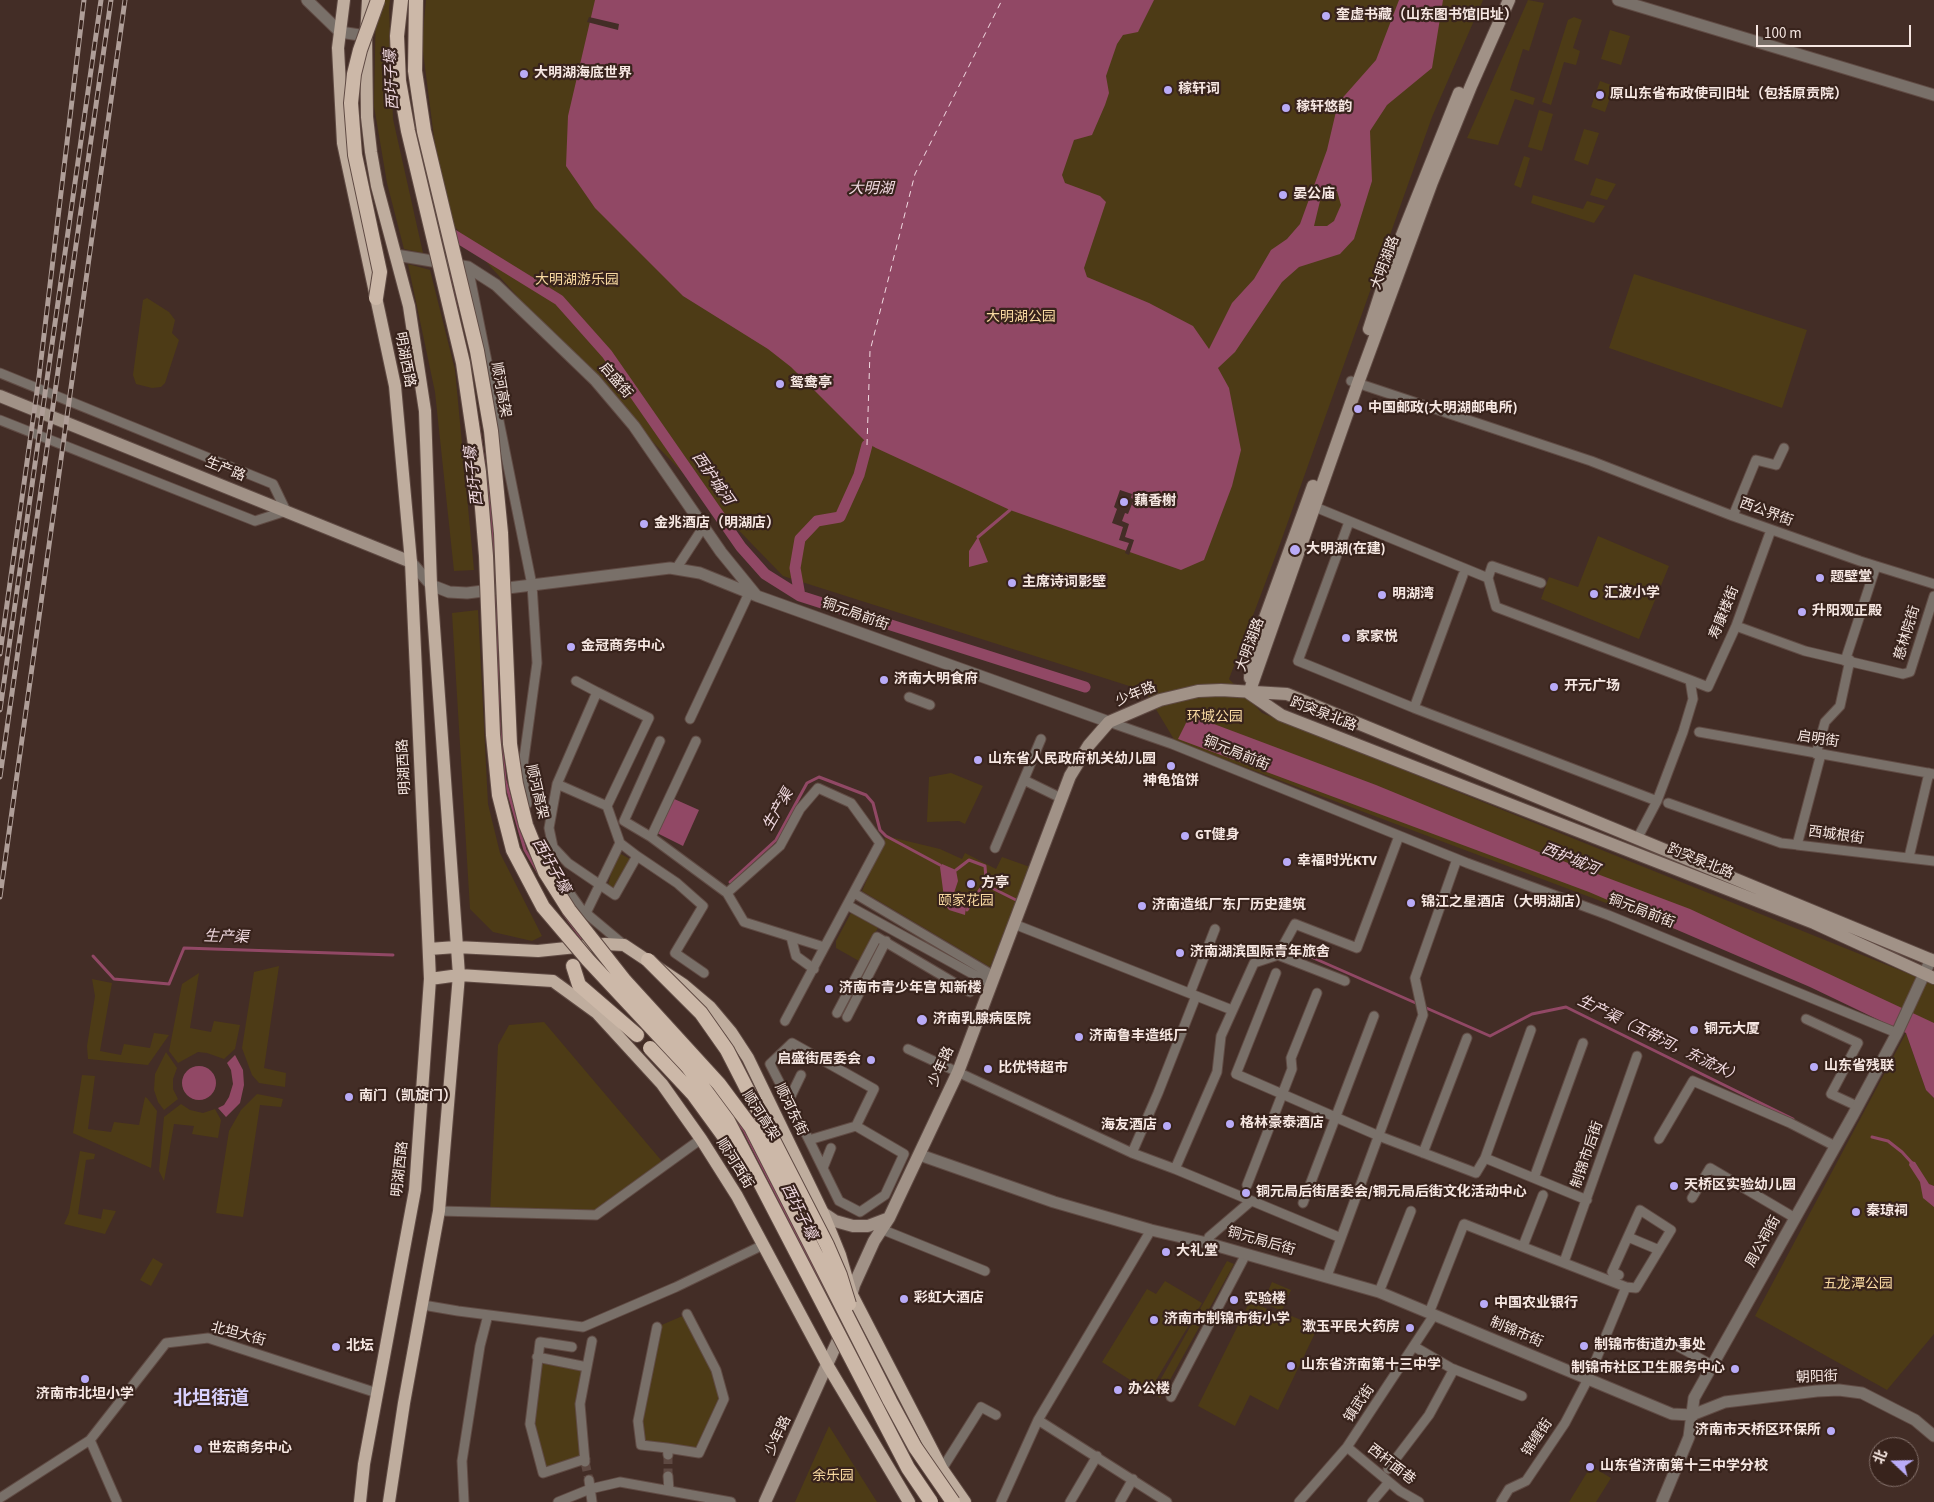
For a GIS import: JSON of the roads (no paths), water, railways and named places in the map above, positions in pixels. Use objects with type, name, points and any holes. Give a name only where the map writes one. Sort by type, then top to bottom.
[{"type":"highway","points":[[376,298],[380,272],[355,155],[350,103],[360,50],[378,0]]},
{"type":"highway","points":[[401,0],[397,36],[400,81],[406,123],[464,363],[480,472],[486,556],[493,735],[499,795],[513,850],[543,907],[588,960],[688,1067],[728,1121],[908,1468],[930,1502]]},
{"type":"highway","name":"顺河高架","points":[[416,0],[415,71],[424,131],[477,351],[491,431],[501,533],[510,744],[516,784],[526,826],[545,872],[569,910],[625,981],[719,1084],[752,1127],[915,1447],[953,1502]]},
{"type":"highway","points":[[648,960],[701,1013],[727,1050],[758,1107],[840,1275],[859,1338]]},
{"type":"highway","points":[[572,966],[579,985],[650,1048],[693,1094],[733,1147],[803,1283],[842,1343]]},
{"type":"highway","points":[[597,1013],[637,1035]]},
{"type":"main road","name":"明湖西路","points":[[344,0],[338,48],[343,143],[395,386],[410,562],[430,979],[415,1190],[360,1502]]},
{"type":"main road","name":"明湖西路","points":[[368,0],[366,36],[367,117],[371,152],[377,186],[409,306],[425,411],[431,585],[459,975],[439,1211],[404,1403],[389,1502]]},
{"type":"main road","name":"大明湖路","points":[[1249,693],[1315,507],[1388,270],[1424,176],[1500,0]]},
{"type":"main road","name":"大明湖路","points":[[1249,693],[1251,656],[1354,382],[1470,86],[1509,0]]},
{"type":"main road","name":"生产路","points":[[0,396],[410,562]]},
{"type":"main road","name":"少年路","points":[[765,1502],[828,1366],[842,1343],[851,1293],[881,1229],[889,1218],[920,1155],[958,1072],[1070,776],[1089,745],[1108,722],[1174,696],[1221,690],[1249,693]]},
{"type":"main road","name":"趵突泉北路","points":[[1249,693],[1287,694],[1637,839],[1933,957]]},
{"type":"main road","name":"趵突泉北路","points":[[1249,693],[1281,715],[1814,923],[1927,978]]},
{"type":"main road","name":"顺河东街","points":[[429,949],[456,947],[538,951],[605,944],[624,945],[684,985],[710,1007],[731,1032],[756,1073],[823,1213],[840,1255],[851,1293],[942,1469],[965,1502]]},
{"type":"main road","points":[[576,998],[572,966],[581,953],[605,944]]},
{"type":"main road","name":"顺河西街","points":[[430,979],[459,975],[553,981],[597,1013],[662,1084],[701,1139],[737,1196],[828,1366],[908,1502]]},
{"type":"main road","points":[[823,1213],[835,1221],[853,1226],[868,1226],[889,1218]]},
{"type":"street","points":[[307,0],[340,32],[366,36]]},
{"type":"street","points":[[1618,0],[1934,95]]},
{"type":"street","name":"启盛街","points":[[396,255],[468,267],[496,285],[596,380],[634,426],[721,552],[753,594]]},
{"type":"street","points":[[468,267],[532,585],[537,663],[522,773],[530,820],[549,866],[586,913],[624,945]]},
{"type":"street","points":[[0,373],[273,484],[286,511],[255,522],[0,420]]},
{"type":"street","name":"西公界街","points":[[1354,382],[1592,461],[1771,530],[1934,584]]},
{"type":"street","points":[[1733,516],[1756,460],[1776,465],[1784,448]]},
{"type":"street","points":[[1315,507],[1488,578]]},
{"type":"street","points":[[1349,522],[1298,661],[1414,708],[1657,801]]},
{"type":"street","points":[[676,569],[704,526]]},
{"type":"street","name":"寿康楼街","points":[[1690,680],[1708,687],[1736,626],[1771,530]]},
{"type":"street","name":"生产路","points":[[410,562],[431,585]]},
{"type":"street","points":[[1541,583],[1492,566],[1488,578],[1496,607],[1690,680],[1693,699],[1657,801],[1637,839]]},
{"type":"street","points":[[1847,661],[1876,566]]},
{"type":"street","name":"铜元局前街","points":[[431,585],[449,592],[467,593],[676,569],[700,573],[753,594],[1172,744],[1456,859],[1608,915],[1897,1033]]},
{"type":"street","points":[[1414,708],[1464,575]]},
{"type":"street","points":[[690,719],[753,594]]},
{"type":"street","name":"慈林院街","points":[[1736,626],[1805,651],[1904,674],[1910,672],[1934,596]]},
{"type":"street","name":"西城根街","points":[[1847,661],[1840,706],[1825,722],[1797,845],[1934,861]]},
{"type":"street","points":[[576,681],[649,718],[607,806]]},
{"type":"street","points":[[597,692],[558,784],[549,828],[553,847],[568,863],[615,895],[637,856]]},
{"type":"street","points":[[909,697],[930,705]]},
{"type":"street","name":"启明街","points":[[1698,732],[1932,773]]},
{"type":"street","points":[[995,848],[1041,739]]},
{"type":"street","points":[[660,741],[624,821],[651,837],[727,893],[744,922],[824,948]]},
{"type":"street","points":[[651,837],[696,741]]},
{"type":"street","points":[[1909,857],[1932,773]]},
{"type":"street","points":[[1024,780],[1062,798]]},
{"type":"street","points":[[558,784],[589,796],[607,806],[620,843],[677,883],[703,906],[675,953],[704,973]]},
{"type":"street","points":[[727,893],[780,846],[800,810],[818,788],[851,803],[880,843],[785,1022]]},
{"type":"street","points":[[1668,804],[1782,843],[1798,845]]},
{"type":"street","points":[[1176,1169],[1217,1072],[1222,1036],[1254,963],[1278,954],[1295,924],[1357,948],[1399,836]]},
{"type":"street","points":[[586,913],[620,843]]},
{"type":"street","points":[[1328,1276],[1423,1015],[1415,978],[1456,859]]},
{"type":"street","points":[[854,893],[992,980]]},
{"type":"street","points":[[847,904],[977,976],[992,980]]},
{"type":"street","points":[[1014,924],[1232,1010]]},
{"type":"street","points":[[1132,1153],[1158,1094],[1215,928]]},
{"type":"street","points":[[791,937],[796,956],[814,969]]},
{"type":"street","points":[[837,1013],[877,938],[886,941],[970,992],[977,976]]},
{"type":"street","points":[[847,1017],[886,941]]},
{"type":"street","points":[[1278,954],[1345,981]]},
{"type":"street","name":"周公祠街","points":[[1662,1502],[1689,1437],[1694,1398],[1927,978],[1933,957]]},
{"type":"street","points":[[1276,973],[1236,1074],[1282,1096],[1379,1136],[1476,1172],[1485,1158],[1531,1030]]},
{"type":"street","points":[[1247,1185],[1292,1069],[1291,1058],[1317,993]]},
{"type":"street","points":[[1303,1203],[1337,1118],[1374,1016]]},
{"type":"street","points":[[1806,1019],[1858,1043],[1831,1094],[1857,1106]]},
{"type":"street","points":[[1423,1153],[1467,1038]]},
{"type":"street","points":[[756,1073],[770,1064],[792,1043],[874,1090],[856,1126]]},
{"type":"street","points":[[1534,1178],[1583,1044]]},
{"type":"street","points":[[908,1049],[1132,1153],[1176,1169],[1342,1238]]},
{"type":"street","name":"制锦市后街","points":[[1564,1262],[1638,1056]]},
{"type":"street","points":[[770,1064],[839,1201],[860,1212],[885,1195],[904,1154]]},
{"type":"street","points":[[788,1102],[801,1075]]},
{"type":"street","points":[[1659,1140],[1692,1081],[1790,1123],[1835,1146]]},
{"type":"street","points":[[809,1140],[856,1126],[904,1154],[920,1155]]},
{"type":"street","points":[[439,1211],[451,1213],[596,1215],[701,1139]]},
{"type":"street","points":[[823,1168],[831,1148]]},
{"type":"street","name":"铜元局后街","points":[[920,1155],[1054,1202],[1151,1230],[1207,1243],[1328,1276]]},
{"type":"street","points":[[1485,1158],[1587,1200]]},
{"type":"street","points":[[1692,1198],[1710,1168],[1795,1218]]},
{"type":"street","points":[[1543,1195],[1523,1246],[1626,1287],[1636,1288],[1671,1230],[1640,1210],[1612,1272],[1619,1275]]},
{"type":"street","points":[[1207,1243],[1209,1238],[1251,1201]]},
{"type":"street","points":[[1379,1292],[1410,1211]]},
{"type":"street","name":"镇武街","points":[[1299,1502],[1347,1447],[1415,1347],[1432,1314],[1464,1224],[1523,1246]]},
{"type":"street","points":[[881,1229],[984,1271]]},
{"type":"street","points":[[1001,1502],[1038,1420],[1151,1230]]},
{"type":"street","points":[[1628,1237],[1659,1250]]},
{"type":"street","points":[[423,1305],[584,1327],[676,1287],[763,1245]]},
{"type":"street","points":[[1170,1397],[1246,1254]]},
{"type":"street","name":"制锦市街","points":[[1328,1276],[1379,1292],[1672,1414],[1692,1415]]},
{"type":"street","name":"锦缠街","points":[[1501,1502],[1509,1488],[1526,1480],[1565,1423],[1588,1379],[1626,1287]]},
{"type":"street","points":[[657,1327],[638,1421],[641,1445],[667,1452],[699,1453],[724,1399],[716,1370],[687,1314]]},
{"type":"street","points":[[464,1502],[462,1461],[480,1346],[488,1315]]},
{"type":"street","name":"北坦大街","points":[[0,1498],[90,1440],[166,1343],[208,1338],[378,1393]]},
{"type":"street","points":[[572,1347],[540,1342],[536,1357],[530,1424],[542,1473],[585,1461],[580,1404],[592,1341]]},
{"type":"street","points":[[1668,1341],[1712,1365]]},
{"type":"street","points":[[1415,1347],[1454,1369],[1522,1396]]},
{"type":"street","points":[[536,1357],[587,1368]]},
{"type":"street","points":[[1388,1469],[1429,1415],[1454,1369]]},
{"type":"street","name":"朝阳街","points":[[1692,1415],[1725,1402],[1817,1390],[1838,1390],[1862,1394],[1915,1420],[1934,1436]]},
{"type":"street","points":[[942,1469],[981,1407],[996,1415]]},
{"type":"street","points":[[1038,1420],[1167,1502]]},
{"type":"street","points":[[90,1440],[117,1502]]},
{"type":"street","name":"西杆面巷","points":[[1347,1447],[1389,1482],[1419,1502]]},
{"type":"street","points":[[1070,1502],[1097,1456]]},
{"type":"street","points":[[668,1476],[669,1490]]},
{"type":"street","points":[[1120,1502],[1133,1479]]},
{"type":"street","points":[[558,1502],[589,1485],[620,1482],[731,1502]]},
{"type":"street","points":[[1372,1502],[1389,1482]]},
{"type":"street","points":[[589,1485],[592,1502]]},
{"type":"water","name":"大明湖","points":[[595,0],[1154,0],[1138,32],[1123,35],[1117,44],[1106,76],[1109,93],[1105,105],[1092,135],[1074,140],[1062,175],[1065,183],[1100,196],[1106,202],[1084,268],[1087,277],[1149,303],[1193,326],[1209,349],[1232,303],[1254,279],[1271,250],[1287,239],[1300,224],[1327,150],[1338,103],[1376,60],[1399,0],[1443,0],[1432,68],[1387,105],[1370,131],[1372,181],[1354,239],[1340,254],[1299,267],[1282,282],[1235,352],[1218,368],[1229,388],[1241,450],[1232,486],[1204,560],[1181,570],[1010,510],[867,443],[791,367],[768,349],[683,296],[595,208],[566,166],[568,116]],"holes":[[[1332,190],[1337,191],[1341,205],[1334,221],[1327,226],[1314,226],[1320,201]]]},
{"type":"water","points":[[978,537],[988,562],[969,567],[969,551]]},
{"type":"water","points":[[1190,715],[1376,785],[1539,852],[1690,909],[1934,1023],[1934,1098],[1926,1090],[1906,1033],[1810,987],[1589,892],[1178,739]]},
{"type":"water","points":[[672,798],[699,810],[683,846],[657,833]]},
{"type":"water","points":[[942,864],[956,870],[958,881],[954,893],[960,904],[966,907],[965,915],[949,910],[945,905],[940,867]]},
{"type":"water","points":[[235,1055],[243,1070],[244,1085],[240,1103],[226,1117],[218,1108],[224,1105],[229,1097],[233,1084],[231,1070],[227,1063]]},
{"type":"water","points":[[199,1066],[211,1071],[216,1083],[211,1095],[199,1100],[187,1095],[182,1083],[187,1071]]},
{"type":"water","points":[[1910,1161],[1915,1162],[1929,1184],[1934,1186],[1934,1207],[1923,1198],[1920,1182],[1909,1165]]},
{"type":"waterway","name":"西护城河","points":[[430,215],[447,231],[559,300],[607,354],[741,547],[765,574],[800,596],[1085,687]]},
{"type":"waterway","name":"西圩子壕","points":[[447,267],[457,310]]},
{"type":"waterway","name":"西圩子壕","points":[[478,422],[484,462]]},
{"type":"waterway","points":[[800,596],[795,568],[800,539],[817,521],[840,517],[859,475],[867,445]]},
{"type":"waterway","name":"西圩子壕","points":[[487,481],[493,536],[495,587]]},
{"type":"waterway","points":[[978,537],[1010,510]]},
{"type":"waterway","name":"西圩子壕","points":[[495,593],[499,721],[505,780],[525,850],[538,872]]},
{"type":"waterway","name":"生产渠","points":[[730,882],[776,840],[807,783],[819,777],[866,795],[873,803],[880,830],[886,836],[940,865]]},
{"type":"waterway","points":[[956,870],[969,860],[985,866],[986,880],[967,910]]},
{"type":"waterway","points":[[984,884],[1018,901]]},
{"type":"waterway","name":"西圩子壕","points":[[564,914],[583,940]]},
{"type":"waterway","name":"生产渠","points":[[93,956],[114,979],[169,984],[184,948],[393,955]]},
{"type":"waterway","name":"生产渠（玉带河，东流水）","points":[[1293,949],[1418,1004]]},
{"type":"waterway","name":"生产渠（玉带河，东流水）","points":[[1424,1007],[1490,1036],[1532,1014],[1566,1007],[1793,1119]]},
{"type":"waterway","name":"西圩子壕","points":[[733,1117],[744,1130],[840,1319]]},
{"type":"waterway","name":"生产渠（玉带河，东流水）","points":[[1872,1137],[1888,1141],[1912,1163]]},
{"type":"waterway","name":"西圩子壕","points":[[845,1329],[861,1359]]},
{"type":"tunnel","points":[[668,1455],[668,1476]]},
{"type":"tunnel","points":[[585,1462],[589,1480]]},
{"type":"railway","points":[[0,654],[39,377],[84,0]]},
{"type":"railway","points":[[0,710],[101,0]]},
{"type":"railway","points":[[0,777],[111,0]]},
{"type":"railway","points":[[0,897],[125,0]]},
{"type":"place","name":"奎虚书藏（山东图书馆旧址）","points":[[1326,16]]},
{"type":"place","name":"大明湖海底世界","points":[[524,74]]},
{"type":"place","name":"稼轩词","points":[[1168,90]]},
{"type":"place","name":"原山东省布政使司旧址（包括原贡院）","points":[[1600,95]]},
{"type":"place","name":"稼轩悠韵","points":[[1286,108]]},
{"type":"place","name":"晏公庙","points":[[1283,195]]},
{"type":"place","name":"鸳鸯亭","points":[[780,384]]},
{"type":"place","name":"中国邮政(大明湖邮电所)","points":[[1358,409]]},
{"type":"place","name":"藕香榭","points":[[1124,502]]},
{"type":"place","name":"金兆酒店（明湖店）","points":[[644,524]]},
{"type":"place","name":"大明湖(在建)","points":[[1295,550]]},
{"type":"place","name":"题壁堂","points":[[1820,578]]},
{"type":"place","name":"主席诗词影壁","points":[[1012,583]]},
{"type":"place","name":"汇波小学","points":[[1594,594]]},
{"type":"place","name":"明湖湾","points":[[1382,595]]},
{"type":"place","name":"升阳观正殿","points":[[1802,612]]},
{"type":"place","name":"家家悦","points":[[1346,638]]},
{"type":"place","name":"金冠商务中心","points":[[571,647]]},
{"type":"place","name":"济南大明食府","points":[[884,680]]},
{"type":"place","name":"开元广场","points":[[1554,687]]},
{"type":"place","name":"山东省人民政府机关幼儿园","points":[[978,760]]},
{"type":"place","name":"神龟馅饼","points":[[1171,766]]},
{"type":"place","name":"GT健身","points":[[1185,836]]},
{"type":"place","name":"幸福时光KTV","points":[[1287,862]]},
{"type":"place","name":"方亭","points":[[971,884]]},
{"type":"place","name":"锦江之星酒店（大明湖店）","points":[[1411,903]]},
{"type":"place","name":"济南造纸厂东厂历史建筑","points":[[1142,906]]},
{"type":"place","name":"济南湖滨国际青年旅舍","points":[[1180,953]]},
{"type":"place","name":"济南市青少年宫 知新楼","points":[[829,989]]},
{"type":"place","name":"济南乳腺病医院","points":[[922,1020]]},
{"type":"place","name":"铜元大厦","points":[[1694,1030]]},
{"type":"place","name":"济南鲁丰造纸厂","points":[[1079,1037]]},
{"type":"place","name":"启盛街居委会","points":[[871,1060]]},
{"type":"place","name":"山东省残联","points":[[1814,1067]]},
{"type":"place","name":"比优特超市","points":[[988,1069]]},
{"type":"place","name":"南门（凯旋门）","points":[[349,1097]]},
{"type":"place","name":"格林豪泰酒店","points":[[1230,1124]]},
{"type":"place","name":"海友酒店","points":[[1167,1126]]},
{"type":"place","name":"天桥区实验幼儿园","points":[[1674,1186]]},
{"type":"place","name":"铜元局后街居委会/铜元局后街文化活动中心","points":[[1246,1193]]},
{"type":"place","name":"秦琼祠","points":[[1856,1212]]},
{"type":"place","name":"大礼堂","points":[[1166,1252]]},
{"type":"place","name":"彩虹大酒店","points":[[904,1299]]},
{"type":"place","name":"实验楼","points":[[1234,1300]]},
{"type":"place","name":"中国农业银行","points":[[1484,1304]]},
{"type":"place","name":"济南市制锦市街小学","points":[[1154,1320]]},
{"type":"place","name":"漱玉平民大药房","points":[[1410,1328]]},
{"type":"place","name":"制锦市街道办事处","points":[[1584,1346]]},
{"type":"place","name":"北坛","points":[[336,1347]]},
{"type":"place","name":"山东省济南第十三中学","points":[[1291,1366]]},
{"type":"place","name":"制锦市社区卫生服务中心","points":[[1735,1369]]},
{"type":"place","name":"济南市北坦小学","points":[[85,1379]]},
{"type":"place","name":"办公楼","points":[[1118,1390]]},
{"type":"place","name":"济南市天桥区环保所","points":[[1831,1431]]},
{"type":"place","name":"世宏商务中心","points":[[198,1449]]},
{"type":"place","name":"山东省济南第十三中学分校","points":[[1590,1467]]},
{"type":"district","name":"北坦街道","points":[[211,1400]]},
{"type":"park label","name":"大明湖游乐园","points":[[577,281]]},
{"type":"park label","name":"大明湖公园","points":[[1021,318]]},
{"type":"park label","name":"环城公园","points":[[1215,718]]},
{"type":"park label","name":"颐家花园","points":[[966,902]]},
{"type":"park label","name":"五龙潭公园","points":[[1858,1285]]},
{"type":"park label","name":"余乐园","points":[[833,1477]]}]
